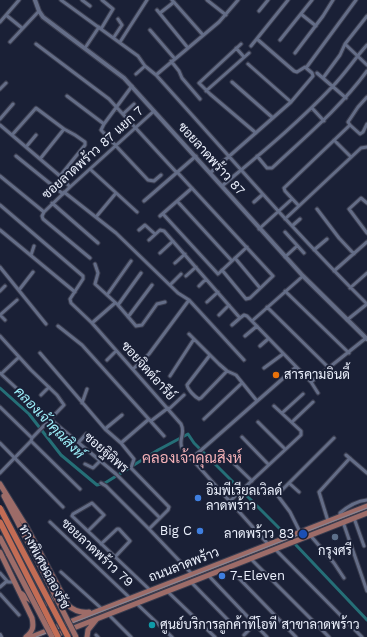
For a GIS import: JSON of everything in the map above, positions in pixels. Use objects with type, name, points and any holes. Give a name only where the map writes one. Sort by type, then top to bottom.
[{"type":"highway","name":"ทางพิเศษฉลองรัช","points":[[0,508],[68,637]]},
{"type":"highway","name":"ทางพิเศษฉลองรัช","points":[[0,522],[58,635]]},
{"type":"main road","points":[[0,484],[26,526],[68,605],[80,613],[100,610]]},
{"type":"main road","points":[[0,488],[76,637]]},
{"type":"main road","name":"ถนนลาดพร้าว","points":[[31,637],[367,506]]},
{"type":"main road","name":"ถนนลาดพร้าว","points":[[50,637],[367,513]]},
{"type":"main road","points":[[0,538],[50,637]]},
{"type":"main road","points":[[0,552],[20,592],[33,624],[32,630],[26,637]]},
{"type":"main road","points":[[20,592],[36,604],[45,604],[53,596],[53,577]]},
{"type":"main road","points":[[87,637],[90,626],[98,618]]},
{"type":"main road","points":[[66,623],[68,630]]},
{"type":"main road","points":[[56,627],[58,635]]},
{"type":"street","points":[[0,22],[19,0]]},
{"type":"street","name":"ซอยลาดพร้าว 87","points":[[35,0],[39,11],[46,20],[118,73],[132,86],[285,257],[367,339]]},
{"type":"street","points":[[61,0],[135,53],[145,66],[156,75],[229,156],[262,195],[367,304],[348,320]]},
{"type":"street","points":[[85,48],[113,9],[102,0]]},
{"type":"street","points":[[120,42],[147,0]]},
{"type":"street","points":[[207,0],[226,15]]},
{"type":"street","points":[[156,75],[219,22],[238,0]]},
{"type":"street","points":[[259,12],[268,0]]},
{"type":"street","points":[[251,46],[288,0]]},
{"type":"street","points":[[280,40],[312,0]]},
{"type":"street","points":[[295,53],[316,26],[333,0]]},
{"type":"street","points":[[257,39],[295,72],[303,67],[306,68],[356,0]]},
{"type":"street","points":[[84,1],[90,6]]},
{"type":"street","points":[[188,48],[158,12],[173,1],[203,35]]},
{"type":"street","points":[[10,42],[39,11]]},
{"type":"street","points":[[301,14],[316,26]]},
{"type":"street","points":[[6,15],[22,28]]},
{"type":"street","points":[[323,78],[340,55],[345,44],[367,16]]},
{"type":"street","points":[[114,37],[122,25],[118,19]]},
{"type":"street","points":[[150,30],[175,58]]},
{"type":"street","points":[[36,44],[117,106],[272,276],[250,298],[246,299],[222,270]]},
{"type":"street","points":[[241,44],[199,82],[199,84],[256,133]]},
{"type":"street","points":[[345,44],[367,65]]},
{"type":"street","points":[[222,186],[312,108],[333,86],[352,64],[357,55],[367,45]]},
{"type":"street","points":[[236,48],[244,57]]},
{"type":"street","points":[[206,91],[249,53]]},
{"type":"street","points":[[171,62],[180,70],[182,78],[200,99]]},
{"type":"street","points":[[248,64],[291,102]]},
{"type":"street","points":[[136,74],[145,66]]},
{"type":"street","points":[[210,173],[291,102],[313,76],[306,68]]},
{"type":"street","points":[[257,156],[267,168],[271,168],[324,121],[359,84],[367,71]]},
{"type":"street","points":[[317,73],[346,98]]},
{"type":"street","points":[[0,89],[6,82]]},
{"type":"street","points":[[232,82],[273,118]]},
{"type":"street","points":[[132,86],[101,129],[102,132],[148,180],[154,181],[161,175]]},
{"type":"street","points":[[67,96],[104,124]]},
{"type":"street","points":[[299,206],[284,190],[284,188],[350,125],[349,121],[367,97]]},
{"type":"street","points":[[0,119],[13,104]]},
{"type":"street","points":[[123,114],[134,104]]},
{"type":"street","points":[[12,136],[36,108],[64,129],[85,142],[85,145],[60,176]]},
{"type":"street","points":[[312,108],[324,121]]},
{"type":"street","name":"ซอยลาดพร้าว 87 แยก 7","points":[[90,258],[42,218],[44,212],[52,203],[154,111]]},
{"type":"street","points":[[350,125],[360,134],[363,132],[367,124]]},
{"type":"street","points":[[0,125],[60,176],[70,187]]},
{"type":"street","points":[[40,159],[64,129]]},
{"type":"street","points":[[26,147],[36,135]]},
{"type":"street","points":[[334,140],[351,157]]},
{"type":"street","points":[[285,219],[361,148],[367,147]]},
{"type":"street","points":[[16,156],[128,243],[170,285],[189,300],[244,360]]},
{"type":"street","points":[[144,201],[196,156]]},
{"type":"street","points":[[90,169],[137,212]]},
{"type":"street","points":[[0,176],[44,212]]},
{"type":"street","points":[[192,188],[162,215],[218,274],[247,247]]},
{"type":"street","points":[[96,217],[116,192]]},
{"type":"street","points":[[254,202],[262,195]]},
{"type":"street","points":[[367,203],[361,198],[349,209],[367,233]]},
{"type":"street","points":[[259,229],[292,199]]},
{"type":"street","points":[[177,201],[260,288]]},
{"type":"street","points":[[52,203],[98,243]]},
{"type":"street","points":[[0,205],[83,276],[83,279],[74,292],[0,230]]},
{"type":"street","points":[[316,210],[354,254]]},
{"type":"street","points":[[292,226],[300,218]]},
{"type":"street","points":[[139,230],[145,225],[155,234]]},
{"type":"street","points":[[149,240],[160,230],[163,230],[240,318]]},
{"type":"street","points":[[285,232],[304,254]]},
{"type":"street","points":[[314,250],[327,239]]},
{"type":"street","points":[[160,253],[173,241]]},
{"type":"street","points":[[334,271],[367,242]]},
{"type":"street","points":[[31,255],[34,246]]},
{"type":"street","points":[[285,257],[297,246]]},
{"type":"street","points":[[175,263],[184,254]]},
{"type":"street","points":[[107,295],[131,262]]},
{"type":"street","points":[[95,264],[98,273],[95,284],[136,326],[140,326],[157,304],[165,302]]},
{"type":"street","points":[[0,267],[46,324]]},
{"type":"street","points":[[186,276],[196,267]]},
{"type":"street","points":[[19,290],[33,272]]},
{"type":"street","points":[[350,288],[367,272]]},
{"type":"street","points":[[92,323],[116,304],[141,273]]},
{"type":"street","points":[[170,285],[181,274]]},
{"type":"street","points":[[252,321],[303,276]]},
{"type":"street","points":[[199,286],[206,280]]},
{"type":"street","points":[[128,317],[152,285]]},
{"type":"street","points":[[0,291],[5,286]]},
{"type":"street","points":[[285,291],[349,353]]},
{"type":"street","name":"ซอยจิตต์อารีย์","points":[[74,292],[70,299],[71,302],[92,323],[181,424],[184,429],[181,437],[181,446],[191,459],[268,544]]},
{"type":"street","points":[[207,302],[218,292]]},
{"type":"street","points":[[5,320],[0,315],[17,300]]},
{"type":"street","points":[[133,369],[149,354],[189,300]]},
{"type":"street","points":[[219,315],[229,305]]},
{"type":"street","points":[[267,307],[329,368]]},
{"type":"street","points":[[232,325],[245,315],[312,382],[318,392]]},
{"type":"street","points":[[58,326],[82,345],[164,436]]},
{"type":"street","points":[[246,336],[257,326]]},
{"type":"street","points":[[189,334],[228,371],[236,375],[257,401]]},
{"type":"street","points":[[0,336],[57,395],[64,405],[0,473]]},
{"type":"street","points":[[260,346],[268,339]]},
{"type":"street","points":[[312,382],[367,339]]},
{"type":"street","points":[[170,376],[194,340]]},
{"type":"street","points":[[107,360],[116,351]]},
{"type":"street","name":"ซอยฐิติพร","points":[[40,353],[105,429],[121,443],[134,459],[131,466],[169,507],[168,510],[150,529]]},
{"type":"street","points":[[264,368],[283,354]]},
{"type":"street","points":[[210,355],[187,385],[187,388],[197,398],[201,398],[228,371]]},
{"type":"street","points":[[1,373],[19,357]]},
{"type":"street","points":[[191,459],[296,367]]},
{"type":"street","name":"ซอยฐิติพร","points":[[1,373],[50,419],[117,475],[160,518]]},
{"type":"street","points":[[204,419],[242,383]]},
{"type":"street","points":[[41,395],[49,387]]},
{"type":"street","points":[[82,403],[87,389]]},
{"type":"street","points":[[282,412],[303,394]]},
{"type":"street","name":"ซอยฐิติพร","points":[[121,443],[150,420],[168,409],[184,395]]},
{"type":"street","points":[[292,422],[312,402]]},
{"type":"street","points":[[230,501],[302,433],[282,412],[274,406]]},
{"type":"street","points":[[0,407],[80,489]]},
{"type":"street","points":[[105,429],[122,415]]},
{"type":"street","points":[[258,422],[285,449]]},
{"type":"street","points":[[79,442],[86,434]]},
{"type":"street","points":[[242,437],[268,464]]},
{"type":"street","points":[[300,532],[290,512],[278,496],[279,493],[334,438]]},
{"type":"street","points":[[0,443],[62,507]]},
{"type":"street","points":[[222,452],[252,481]]},
{"type":"street","points":[[346,455],[367,473]]},
{"type":"street","points":[[232,461],[236,457]]},
{"type":"street","points":[[328,521],[319,492],[350,458]]},
{"type":"street","points":[[85,464],[93,468],[100,461]]},
{"type":"street","points":[[289,483],[299,492]]},
{"type":"street","points":[[103,484],[150,529],[192,574]]},
{"type":"street","points":[[340,516],[340,513],[346,508],[360,501],[367,500]]},
{"type":"street","points":[[88,531],[104,515],[91,504],[72,516],[150,590]]},
{"type":"street","points":[[354,518],[364,546]]},
{"type":"street","name":"ซอยลาดพร้าว 79","points":[[50,522],[130,598]]},
{"type":"street","points":[[343,522],[367,591]]},
{"type":"street","points":[[102,544],[117,529],[119,529],[130,541],[115,557]]},
{"type":"street","points":[[310,535],[334,563],[344,578]]},
{"type":"street","points":[[275,549],[360,636]]},
{"type":"street","points":[[250,558],[329,637]]},
{"type":"street","points":[[228,567],[296,637]]},
{"type":"street","points":[[61,572],[100,610]]},
{"type":"street","points":[[0,573],[7,581],[15,582]]},
{"type":"street","points":[[208,575],[267,637]]},
{"type":"street","points":[[0,587],[7,581]]},
{"type":"street","points":[[190,582],[229,621]]},
{"type":"street","points":[[167,590],[215,637]]},
{"type":"street","points":[[0,594],[19,615]]},
{"type":"street","points":[[136,603],[172,637]]},
{"type":"street","points":[[108,614],[131,637]]},
{"type":"street","points":[[244,635],[255,624]]},
{"type":"waterway","name":"คลองเจ้าคุณสิงห์","points":[[0,388],[29,414],[61,455],[97,485],[105,483],[158,450],[188,434],[194,443],[286,535]]},
{"type":"waterway","name":"คลองเจ้าคุณสิงห์","points":[[296,545],[367,620]]},
{"type":"railway","points":[[36,637],[367,508]]},
{"type":"place","name":"สารคามอินดี้","points":[[276,375]]},
{"type":"place","name":"อิมพีเรียลเวิลด์ ลาดพร้าว","points":[[198,498]]},
{"type":"place","name":"Big C","points":[[200,531]]},
{"type":"place","name":"ลาดพร้าว 83","points":[[303,534]]},
{"type":"place","name":"กรุงศรี","points":[[335,537]]},
{"type":"place","name":"7-Eleven","points":[[222,576]]},
{"type":"place","name":"ศูนย์บริการลูกค้าทีโอที สาขาลาดพร้าว","points":[[152,625]]},
{"type":"district","name":"คลองเจ้าคุณสิงห์","points":[[192,459]]}]
